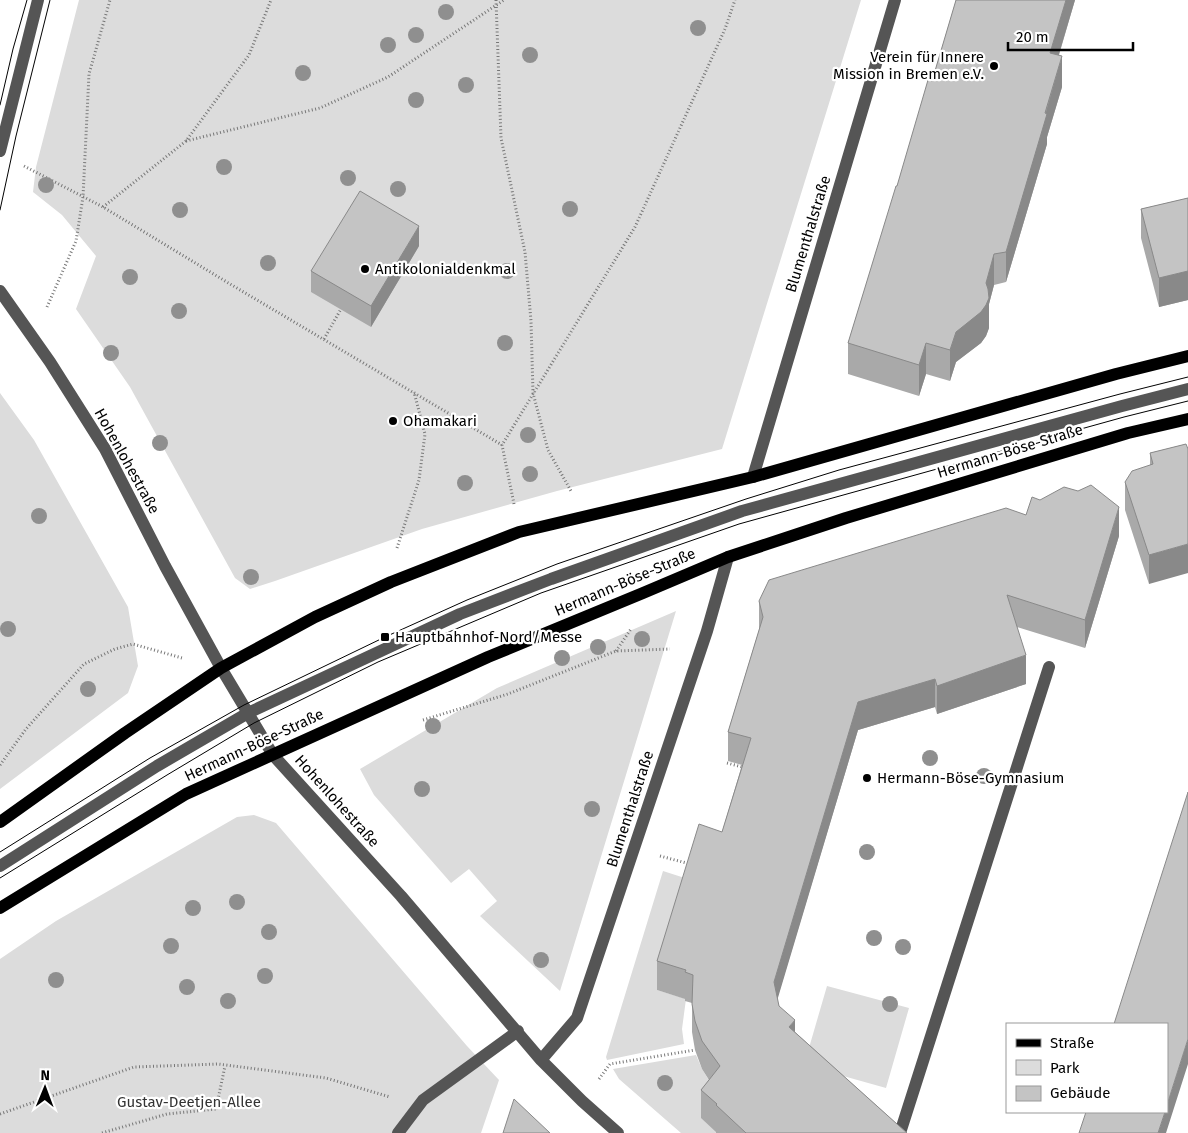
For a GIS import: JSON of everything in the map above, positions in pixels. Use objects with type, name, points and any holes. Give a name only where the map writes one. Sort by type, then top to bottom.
[{"type":"main road","points":[[0,822],[125,733],[221,668],[315,617],[391,582],[519,532],[753,477],[1106,377],[1188,356]]},
{"type":"main road","name":"Hermann-Böse-Straße","points":[[0,908],[186,794],[488,657],[728,557],[846,518],[1128,433],[1188,418]]},
{"type":"street","points":[[0,151],[38,0]]},
{"type":"street","name":"Blumenthalstraße","points":[[753,477],[895,0]]},
{"type":"street","name":"Hohenlohestraße","points":[[0,291],[50,362],[105,449],[221,668],[273,755],[401,896],[541,1060],[582,1101],[618,1133]]},
{"type":"street","points":[[0,866],[157,766],[248,713],[460,614],[551,579],[733,514],[1188,389]]},
{"type":"street","name":"Blumenthalstraße","points":[[541,1060],[577,1018],[700,648],[728,557]]},
{"type":"street","points":[[900,1133],[1049,667]]},
{"type":"street","points":[[398,1133],[423,1100],[518,1031]]},
{"type":"path","points":[[33,338],[76,241],[83,197],[89,74],[110,0]]},
{"type":"path","points":[[103,207],[186,141],[249,55],[271,0]]},
{"type":"path","points":[[496,0],[501,138],[525,252],[531,321],[533,393],[548,450],[586,516]]},
{"type":"path","points":[[186,141],[320,108],[388,77],[504,0]]},
{"type":"path","points":[[519,532],[502,445],[635,227],[725,29],[735,0]]},
{"type":"path","points":[[19,163],[103,207],[502,445]]},
{"type":"path","points":[[324,339],[341,309]]},
{"type":"path","points":[[391,582],[397,547],[419,480],[424,434],[414,392]]},
{"type":"path","points":[[0,765],[26,729],[84,664],[115,649],[133,644],[221,668]]},
{"type":"path","points":[[422,720],[508,694],[616,651],[700,648]]},
{"type":"path","points":[[727,763],[746,768],[747,766]]},
{"type":"path","points":[[634,848],[696,866]]},
{"type":"path","points":[[582,1101],[610,1064],[695,1050]]},
{"type":"path","points":[[0,1114],[134,1067],[218,1064],[326,1078],[390,1097],[423,1100]]},
{"type":"path","points":[[102,1133],[167,1114],[216,1109],[225,1066]]},
{"type":"green space","points":[[79,0],[861,0],[722,449],[557,491],[422,529],[250,589],[235,578],[130,387],[76,309],[96,256],[62,215],[33,192],[36,167]]},
{"type":"green space","points":[[0,393],[34,440],[128,607],[138,666],[128,693],[0,789]]},
{"type":"green space","points":[[676,611],[560,991],[480,916],[497,901],[469,869],[451,883],[374,795],[360,769],[497,688]]},
{"type":"green space","name":"Gustav-Deetjen-Allee","points":[[254,815],[276,823],[467,1046],[499,1080],[481,1133],[0,1133],[0,959],[56,921],[237,817]]},
{"type":"green space","points":[[663,871],[691,880],[657,990],[686,999],[682,1029],[684,1044],[607,1060],[606,1057]]},
{"type":"green space","points":[[827,986],[909,1008],[886,1088],[804,1065]]},
{"type":"green space","points":[[696,1055],[710,1082],[716,1133],[681,1133],[619,1079],[613,1069]]},
{"type":"building","points":[[956,0],[1066,0],[1050,53],[1062,56],[1045,113],[1047,114],[1006,252],[994,254],[986,283],[989,298],[986,305],[981,312],[956,332],[950,350],[926,343],[919,365],[848,343],[928,80],[932,81]]},
{"type":"building","name":"Antikolonialdenkmal","points":[[360,191],[419,226],[371,306],[311,271]]},
{"type":"building","points":[[1188,198],[1188,271],[1159,278],[1141,209]]},
{"type":"building","points":[[1186,444],[1188,449],[1188,544],[1149,555],[1125,482],[1132,471],[1153,464],[1150,453]]},
{"type":"building","points":[[1091,485],[1119,507],[1085,620],[1007,595],[1026,655],[937,686],[935,679],[858,702],[774,982],[779,1006],[795,1020],[789,1027],[907,1133],[746,1133],[701,1090],[720,1066],[702,1041],[695,1021],[692,1004],[693,975],[685,972],[686,970],[657,961],[699,824],[722,832],[751,738],[728,732],[763,617],[759,601],[769,580],[1006,508],[1026,515],[1032,497],[1040,500],[1064,487],[1078,491]]},
{"type":"building","points":[[1188,792],[1188,1039],[1168,1102],[1168,1023],[1114,1023]]},
{"type":"building","points":[[514,1099],[550,1133],[503,1133]]},
{"type":"building","points":[[1086,1113],[1165,1113],[1158,1133],[1079,1133]]},
{"type":"tram line","points":[[0,105],[27,0]]},
{"type":"tram line","points":[[0,210],[16,136],[50,0]]},
{"type":"tram line","points":[[0,852],[150,758],[244,705],[467,600],[557,564],[746,499],[839,470],[1188,377]]},
{"type":"tram line","points":[[0,878],[254,723],[378,662],[541,593],[739,524],[1188,401]]},
{"type":"place","name":"Verein für Innere Mission in Bremen e.V.","points":[[994,66]]},
{"type":"place","name":"Antikolonialdenkmal","points":[[365,269]]},
{"type":"place","name":"Ohamakari","points":[[393,421]]},
{"type":"place","name":"Hauptbahnhof-Nord/Messe","points":[[385,637]]},
{"type":"place","name":"Hermann-Böse-Gymnasium","points":[[867,778]]}]
